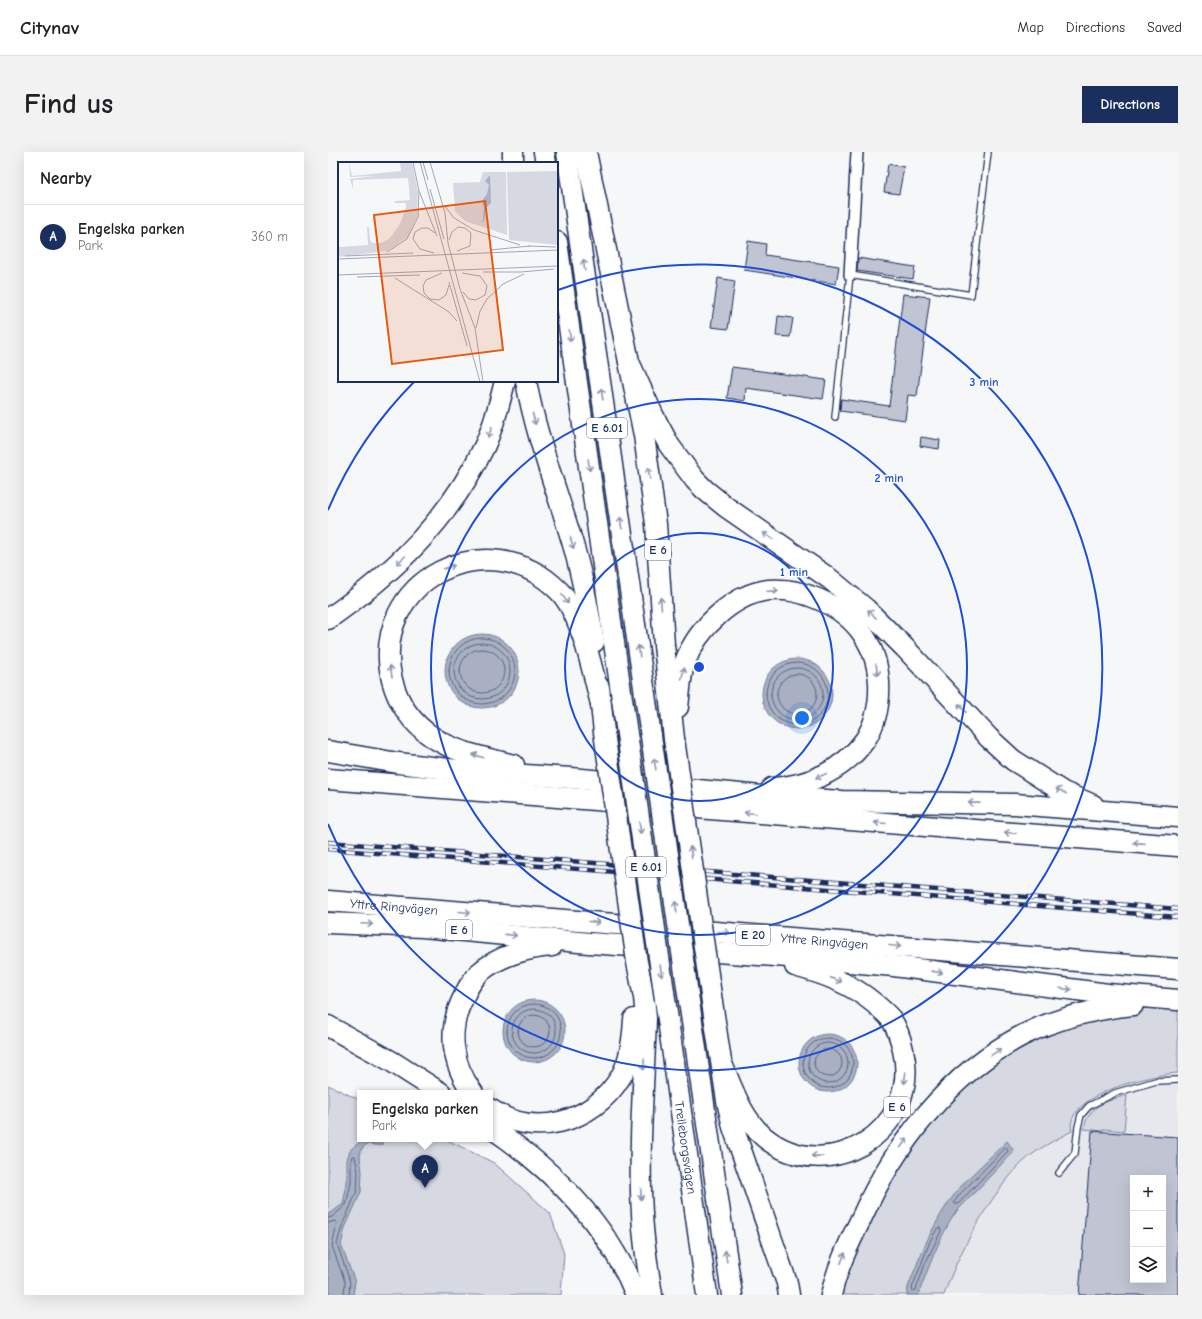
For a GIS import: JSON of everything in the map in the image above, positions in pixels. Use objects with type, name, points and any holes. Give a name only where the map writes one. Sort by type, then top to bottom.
[{"type":"highway","points":[[544,152],[546,162]]},
{"type":"highway","name":"Trelleborgsvägen","points":[[567,152],[732,1295]]},
{"type":"highway","name":"E 6","points":[[328,923],[423,927],[589,943],[759,955],[815,972],[850,986],[884,1011],[892,1020],[904,1054],[905,1077],[898,1107],[884,1127],[862,1145],[831,1156],[802,1155],[782,1148],[764,1136],[741,1109],[722,1064],[712,1002],[674,739],[664,645],[656,524],[644,435],[586,152]]},
{"type":"highway","name":"Trelleborgsvägen","points":[[558,249],[707,1295]]},
{"type":"highway","points":[[629,362],[653,415],[669,445],[695,480],[705,490],[726,507],[830,579],[866,608],[989,738],[1013,760],[1047,783],[1081,800],[1096,805],[1138,814]]},
{"type":"highway","points":[[328,620],[404,558],[446,510],[470,474],[485,443],[498,408],[505,382]]},
{"type":"highway","points":[[526,382],[539,439],[572,542],[583,585],[597,654],[604,732],[637,962],[640,997],[646,1018],[641,1183],[644,1242],[652,1295]]},
{"type":"highway","points":[[571,778],[471,754],[450,746],[432,736],[420,726],[402,705],[394,688],[390,669],[389,651],[391,635],[398,613],[406,601],[428,578],[444,569],[462,563],[484,560],[498,561],[532,570],[538,573],[559,591],[572,609],[589,656],[600,700]]},
{"type":"highway","points":[[674,739],[681,681],[685,662],[699,637],[718,615],[740,600],[768,590],[799,592],[824,601],[835,607],[846,615],[863,633],[878,670],[880,697],[872,727],[858,749],[848,759],[840,766],[824,775],[792,786],[704,790]]},
{"type":"highway","points":[[328,751],[398,763],[464,771],[571,778],[761,796],[835,801],[1015,804],[1178,817]]},
{"type":"highway","points":[[328,779],[1178,846]]},
{"type":"highway","name":"Yttre Ringvägen","points":[[328,901],[1178,969]]},
{"type":"highway","points":[[471,1090],[464,1079],[456,1060],[453,1035],[455,1016],[471,982],[480,973],[501,959],[514,954],[546,946],[589,943]]},
{"type":"highway","points":[[759,955],[894,966],[1178,1002]]},
{"type":"highway","points":[[493,1111],[516,1121],[531,1125],[545,1125],[558,1124],[570,1120],[596,1106],[607,1096],[620,1078],[632,1043],[640,997]]},
{"type":"highway","points":[[832,1295],[849,1243],[891,1161],[931,1110],[968,1073],[992,1055],[1022,1036],[1066,1018],[1100,1009],[1178,1002]]},
{"type":"highway","points":[[328,1026],[392,1061],[436,1090]]},
{"type":"highway","points":[[722,1064],[726,1101],[733,1127],[787,1283],[789,1295]]},
{"type":"highway","points":[[493,1129],[530,1156],[550,1174],[598,1226],[619,1259],[636,1295]]},
{"type":"street","points":[[850,275],[857,152]]},
{"type":"lane","points":[[835,417],[850,275],[971,295],[988,152]]},
{"type":"lane","points":[[1059,1174],[1075,1153],[1081,1115],[1089,1106],[1115,1093],[1156,1082],[1178,1080]]},
{"type":"shaded area","points":[[1147,1008],[1178,1010],[1178,1073],[1149,1077],[1131,1082],[1095,1097],[1081,1107],[1073,1118],[1072,1131],[1028,1157],[999,1190],[977,1224],[950,1278],[944,1295],[839,1295],[848,1265],[885,1183],[946,1101],[1015,1046],[1117,1011]]},
{"type":"shaded area","points":[[1178,1021],[1178,1295],[850,1295]]},
{"type":"shaded area","points":[[328,1085],[357,1099],[357,1142],[451,1142],[494,1163],[550,1213],[564,1254],[561,1295],[328,1295]]},
{"type":"shaded area","points":[[1127,1095],[1124,1131],[1084,1129],[1086,1121],[1094,1109],[1112,1099]]},
{"type":"water","points":[[482,634],[496,637],[508,645],[516,657],[519,671],[516,685],[508,697],[496,705],[482,708],[468,705],[456,697],[448,685],[445,671],[448,657],[456,645],[468,637]]},
{"type":"water","points":[[790,659],[804,659],[817,665],[826,674],[830,680],[832,694],[830,708],[822,719],[811,727],[804,729],[790,729],[783,727],[772,719],[764,708],[762,701],[762,687],[764,680],[772,669],[783,661]]},
{"type":"water","points":[[534,1000],[546,1002],[556,1009],[563,1019],[565,1031],[563,1043],[556,1053],[546,1060],[534,1062],[522,1060],[512,1053],[505,1043],[503,1031],[505,1019],[512,1009],[522,1002]]},
{"type":"water","points":[[822,1034],[834,1034],[849,1042],[857,1057],[857,1069],[849,1084],[834,1092],[822,1092],[807,1084],[799,1069],[799,1057],[807,1042]]},
{"type":"water","points":[[1007,1141],[1014,1151],[956,1212],[939,1242],[918,1295],[907,1295],[908,1287],[923,1249],[941,1213],[957,1191]]},
{"type":"water","points":[[360,1142],[382,1142],[383,1145],[366,1144],[361,1150],[361,1192],[345,1228],[341,1245],[355,1282],[353,1295],[329,1295],[328,1215],[343,1204],[347,1183],[347,1160],[350,1150]]},
{"type":"building","points":[[888,164],[904,167],[899,194],[884,192]]},
{"type":"building","points":[[748,241],[766,244],[765,255],[839,266],[836,284],[744,270]]},
{"type":"building","points":[[858,258],[915,267],[913,279],[857,271]]},
{"type":"building","points":[[718,278],[735,281],[728,329],[711,327]]},
{"type":"building","points":[[903,294],[930,297],[917,396],[908,395],[905,420],[840,411],[841,399],[889,406]]},
{"type":"building","points":[[778,316],[793,318],[790,337],[776,336]]},
{"type":"building","points":[[732,367],[826,380],[823,399],[746,388],[745,401],[727,398]]},
{"type":"building","points":[[921,437],[940,440],[939,449],[920,446]]},
{"type":"building","points":[[1092,1131],[1178,1137],[1178,1295],[1079,1295]]},
{"type":"railway","points":[[328,842],[1178,909]]},
{"type":"railway","points":[[328,849],[1178,917]]},
{"type":"place","name":"Engelska parken","points":[[425,1188]]}]
